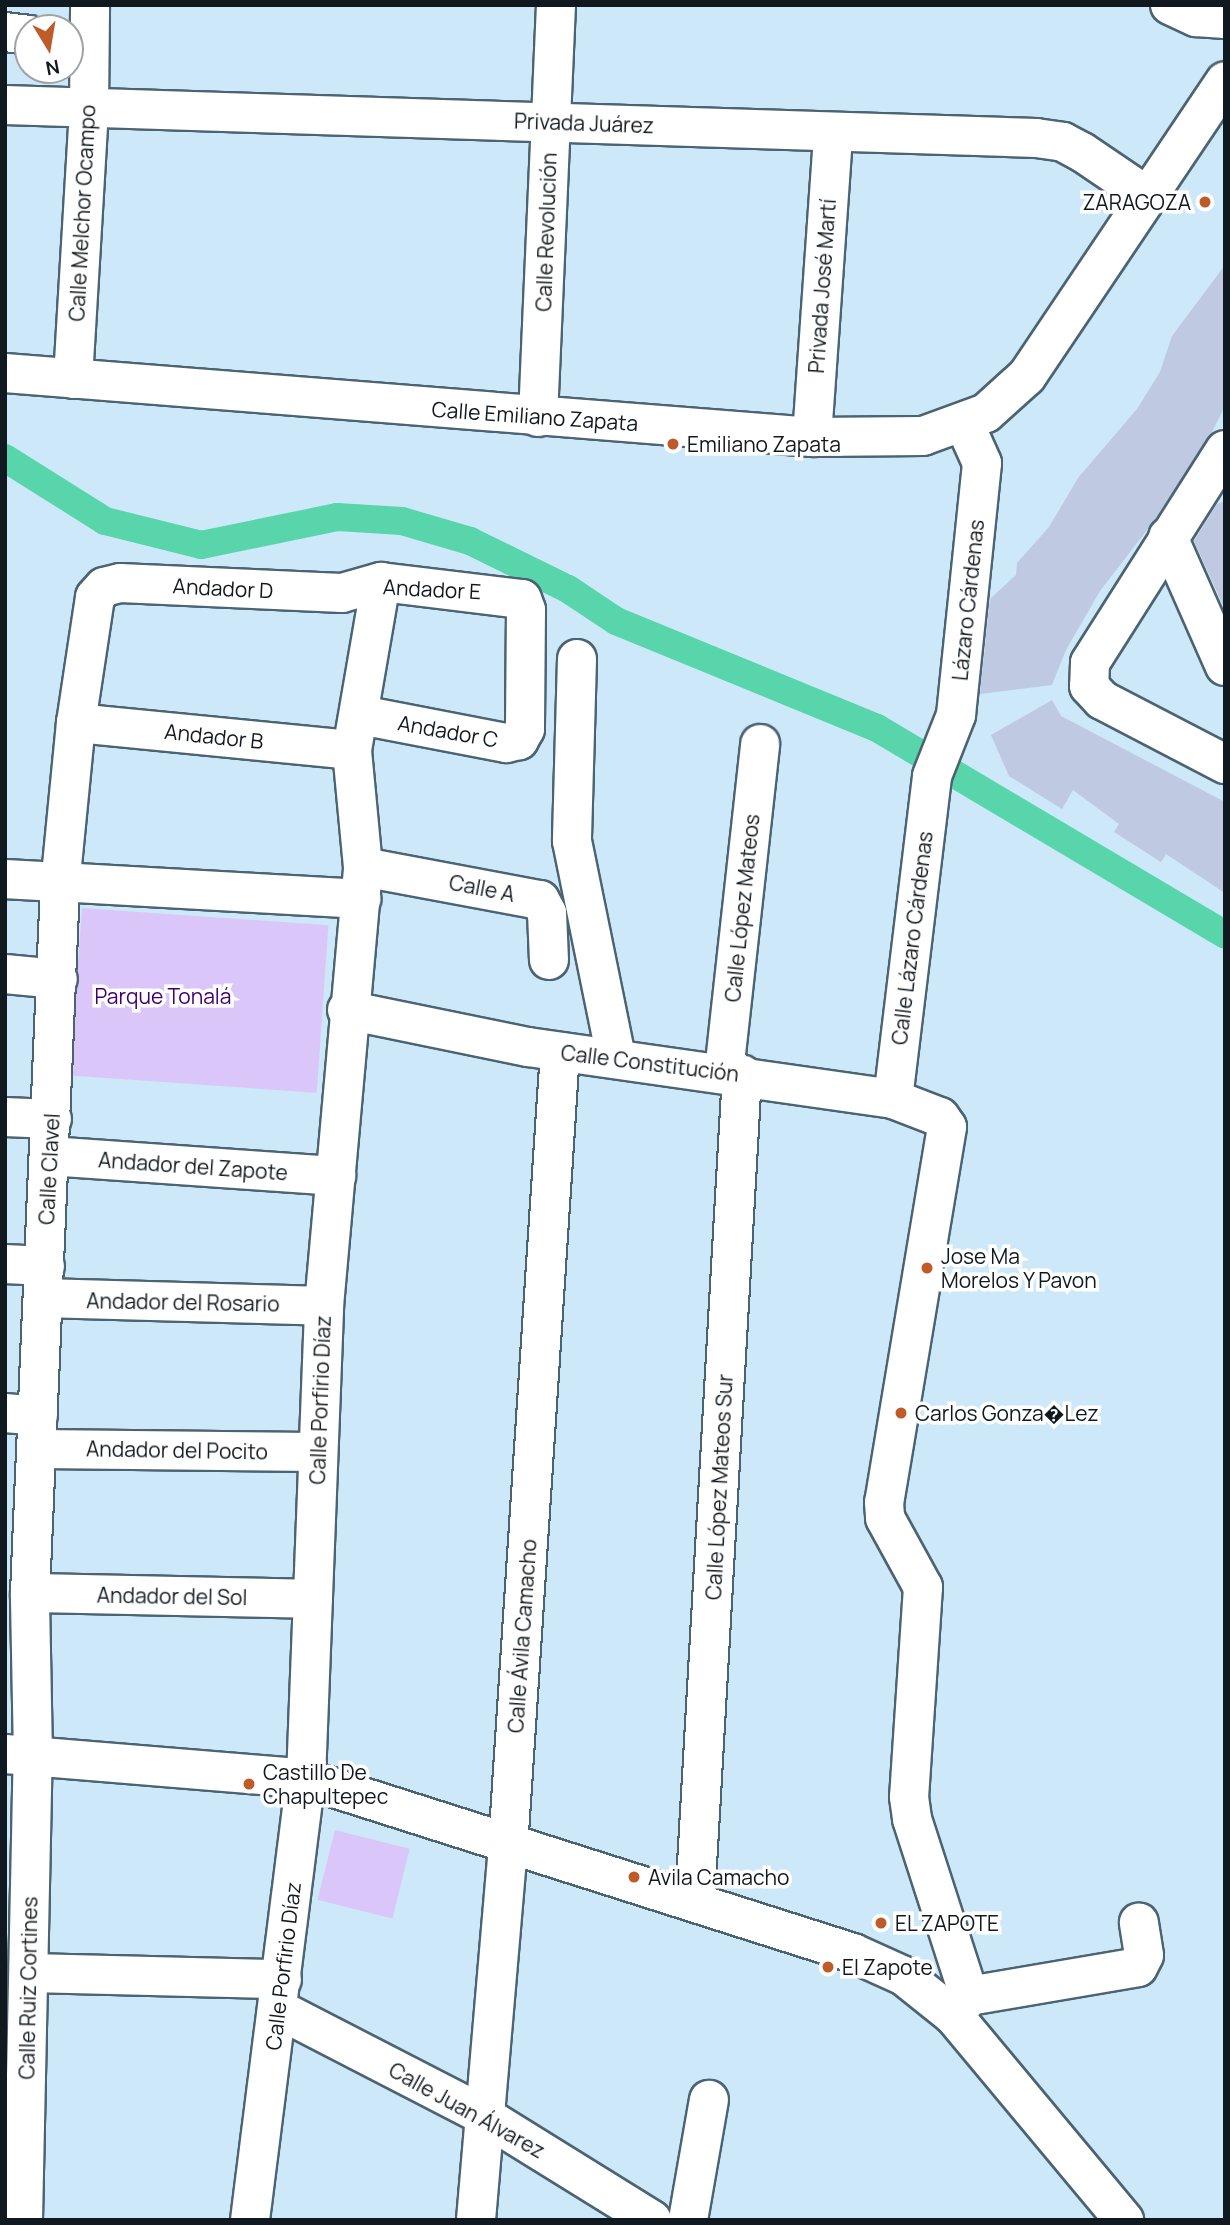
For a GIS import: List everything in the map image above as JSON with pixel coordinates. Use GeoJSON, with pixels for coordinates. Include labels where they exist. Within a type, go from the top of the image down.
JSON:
{"type":"FeatureCollection","features":[{"type":"Feature","properties":{"kind":"street","name":"Calle Revolución"},"geometry":{"type":"LineString","coordinates":[[538,417],[556,5]]}},
{"type":"Feature","properties":{"kind":"street"},"geometry":{"type":"LineString","coordinates":[[1170,5],[1196,17],[1225,19]]}},
{"type":"Feature","properties":{"kind":"street","name":"Calle Melchor Ocampo"},"geometry":{"type":"LineString","coordinates":[[73,379],[89,108],[84,42]]}},
{"type":"Feature","properties":{"kind":"street","name":"Calle Emiliano Zapata"},"geometry":{"type":"LineString","coordinates":[[5,373],[538,417],[812,436],[923,436],[986,413],[1027,376],[1225,81]]}},
{"type":"Feature","properties":{"kind":"street","name":"Privada Juárez"},"geometry":{"type":"LineString","coordinates":[[5,105],[550,120],[833,135],[1063,142],[1147,196]]}},
{"type":"Feature","properties":{"kind":"street","name":"Privada José Martí"},"geometry":{"type":"LineString","coordinates":[[812,436],[833,135]]}},
{"type":"Feature","properties":{"kind":"street","name":"Lázaro Cárdenas"},"geometry":{"type":"LineString","coordinates":[[932,776],[956,715],[982,463],[964,423]]}},
{"type":"Feature","properties":{"kind":"street"},"geometry":{"type":"LineString","coordinates":[[1225,450],[1090,663],[1089,686],[1102,700],[1225,764]]}},
{"type":"Feature","properties":{"kind":"street"},"geometry":{"type":"LineString","coordinates":[[1168,537],[1225,666]]}},
{"type":"Feature","properties":{"kind":"street","name":"Andador E"},"geometry":{"type":"LineString","coordinates":[[342,593],[381,582],[522,599]]}},
{"type":"Feature","properties":{"kind":"street","name":"Calle Porfirio Díaz"},"geometry":{"type":"LineString","coordinates":[[250,2220],[306,1779],[324,1306],[347,1010],[362,883],[356,732],[381,582]]}},
{"type":"Feature","properties":{"kind":"street","name":"Andador D"},"geometry":{"type":"LineString","coordinates":[[104,587],[120,583],[342,593]]}},
{"type":"Feature","properties":{"kind":"street","name":"Calle Clavel"},"geometry":{"type":"LineString","coordinates":[[19,1755],[30,1592],[27,1426],[44,1282],[60,886],[76,723],[95,597],[104,587]]}},
{"type":"Feature","properties":{"kind":"street","name":"Andador C"},"geometry":{"type":"LineString","coordinates":[[356,732],[506,743],[519,740],[525,729],[526,610],[522,599]]}},
{"type":"Feature","properties":{"kind":"street"},"geometry":{"type":"LineString","coordinates":[[577,659],[572,841],[616,1056]]}},
{"type":"Feature","properties":{"kind":"street","name":"Andador B"},"geometry":{"type":"LineString","coordinates":[[76,723],[356,732]]}},
{"type":"Feature","properties":{"kind":"street","name":"Calle López Mateos"},"geometry":{"type":"LineString","coordinates":[[733,1073],[760,744]]}},
{"type":"Feature","properties":{"kind":"street","name":"Calle Lázaro Cárdenas"},"geometry":{"type":"LineString","coordinates":[[892,1099],[932,776]]}},
{"type":"Feature","properties":{"kind":"street"},"geometry":{"type":"LineString","coordinates":[[5,879],[60,886],[362,883]]}},
{"type":"Feature","properties":{"kind":"street","name":"Calle A"},"geometry":{"type":"LineString","coordinates":[[362,883],[540,900],[547,913],[550,960]]}},
{"type":"Feature","properties":{"kind":"street"},"geometry":{"type":"LineString","coordinates":[[5,974],[58,979]]}},
{"type":"Feature","properties":{"kind":"street","name":"Calle Constitución"},"geometry":{"type":"LineString","coordinates":[[347,1010],[560,1052],[616,1056],[892,1099],[940,1117],[947,1127],[884,1502],[891,1531],[916,1570],[925,1605],[912,1819],[961,2006]]}},
{"type":"Feature","properties":{"kind":"street","name":"Calle Ávila Camacho"},"geometry":{"type":"LineString","coordinates":[[476,2220],[481,2114],[508,1847],[560,1052]]}},
{"type":"Feature","properties":{"kind":"street","name":"Calle López Mateos Sur"},"geometry":{"type":"LineString","coordinates":[[695,1900],[733,1073]]}},
{"type":"Feature","properties":{"kind":"street","name":"Andador del Zapote"},"geometry":{"type":"LineString","coordinates":[[5,1117],[51,1138],[336,1176]]}},
{"type":"Feature","properties":{"kind":"street","name":"Andador del Rosario"},"geometry":{"type":"LineString","coordinates":[[5,1264],[44,1282],[324,1306]]}},
{"type":"Feature","properties":{"kind":"street","name":"Andador del Pocito"},"geometry":{"type":"LineString","coordinates":[[27,1426],[317,1452]]}},
{"type":"Feature","properties":{"kind":"street","name":"Andador del Sol"},"geometry":{"type":"LineString","coordinates":[[30,1592],[313,1598]]}},
{"type":"Feature","properties":{"kind":"street"},"geometry":{"type":"LineString","coordinates":[[19,1755],[306,1779],[508,1847],[695,1900],[853,1953],[961,2006],[1124,2220]]}},
{"type":"Feature","properties":{"kind":"street","name":"Calle Ruiz Cortines"},"geometry":{"type":"LineString","coordinates":[[19,1755],[29,1973],[23,2220]]}},
{"type":"Feature","properties":{"kind":"street"},"geometry":{"type":"LineString","coordinates":[[961,2006],[1138,1967],[1144,1955],[1139,1922]]}},
{"type":"Feature","properties":{"kind":"street","name":"Calle Juan Álvarez"},"geometry":{"type":"LineString","coordinates":[[29,1973],[280,1994],[652,2220]]}},
{"type":"Feature","properties":{"kind":"street"},"geometry":{"type":"LineString","coordinates":[[688,2220],[709,2100]]}},
{"type":"Feature","properties":{"kind":"green space","name":"Parque Tonalá"},"geometry":{"type":"Polygon","coordinates":[[[82,908],[328,925],[317,1093],[70,1076],[82,908]]]}},
{"type":"Feature","properties":{"kind":"green space"},"geometry":{"type":"Polygon","coordinates":[[[335,1830],[410,1849],[392,1918],[318,1900],[335,1830]]]}},
{"type":"Feature","properties":{"kind":"building"},"geometry":{"type":"Polygon","coordinates":[[[1225,265],[1225,406],[1211,434],[1154,521],[1100,591],[1066,650],[1052,685],[980,694],[990,599],[1016,575],[1017,563],[1049,527],[1078,478],[1137,409],[1160,372],[1172,336],[1225,265]]]}},
{"type":"Feature","properties":{"kind":"building"},"geometry":{"type":"Polygon","coordinates":[[[1225,501],[1225,610],[1194,541],[1217,504],[1225,501]]]}},
{"type":"Feature","properties":{"kind":"building"},"geometry":{"type":"Polygon","coordinates":[[[1052,700],[1061,716],[1225,802],[1225,893],[1166,854],[1161,862],[1114,832],[1119,824],[1073,790],[1062,809],[1009,776],[991,735],[1052,700]]]}},
{"type":"Feature","properties":{"kind":"waterway"},"geometry":{"type":"LineString","coordinates":[[5,458],[105,521],[201,545],[337,517],[402,521],[470,541],[568,589],[616,621],[877,728],[1225,935]]}},
{"type":"Feature","properties":{"kind":"place","name":"ZARAGOZA"},"geometry":{"type":"Point","coordinates":[1205,202]}},
{"type":"Feature","properties":{"kind":"place","name":"Emiliano Zapata"},"geometry":{"type":"Point","coordinates":[673,444]}},
{"type":"Feature","properties":{"kind":"place","name":"Jose Ma Morelos Y Pavon"},"geometry":{"type":"Point","coordinates":[927,1268]}},
{"type":"Feature","properties":{"kind":"place","name":"Carlos Gonza�Lez"},"geometry":{"type":"Point","coordinates":[901,1413]}},
{"type":"Feature","properties":{"kind":"place","name":"Castillo De Chapultepec"},"geometry":{"type":"Point","coordinates":[249,1784]}},
{"type":"Feature","properties":{"kind":"place","name":"Avila Camacho"},"geometry":{"type":"Point","coordinates":[634,1877]}},
{"type":"Feature","properties":{"kind":"place","name":"EL ZAPOTE"},"geometry":{"type":"Point","coordinates":[881,1923]}},
{"type":"Feature","properties":{"kind":"place","name":"El Zapote"},"geometry":{"type":"Point","coordinates":[828,1967]}}]}
